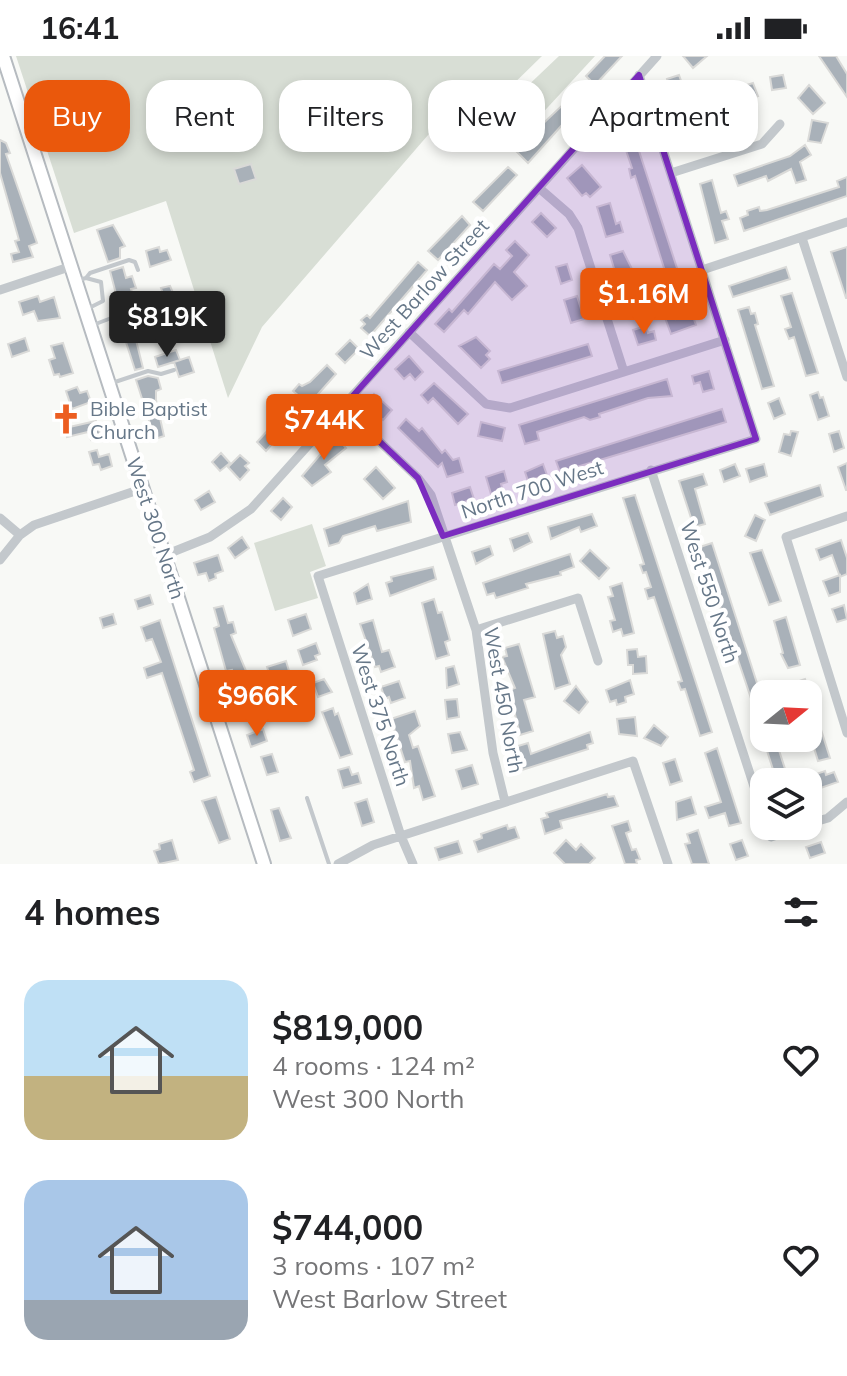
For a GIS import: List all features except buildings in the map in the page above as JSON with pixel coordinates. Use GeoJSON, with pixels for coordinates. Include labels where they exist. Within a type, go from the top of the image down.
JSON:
{"type":"FeatureCollection","features":[{"type":"Feature","properties":{"kind":"main road","name":"West 300 North"},"geometry":{"type":"LineString","coordinates":[[3,56],[72,266],[81,279],[91,325],[264,864]]}},
{"type":"Feature","properties":{"kind":"street","name":"West Barlow Street"},"geometry":{"type":"LineString","coordinates":[[165,555],[210,537],[251,509],[657,56]]}},
{"type":"Feature","properties":{"kind":"street"},"geometry":{"type":"LineString","coordinates":[[409,332],[486,404],[510,408],[725,340],[639,75]]}},
{"type":"Feature","properties":{"kind":"street"},"geometry":{"type":"LineString","coordinates":[[671,173],[762,144],[780,124]]}},
{"type":"Feature","properties":{"kind":"street"},"geometry":{"type":"LineString","coordinates":[[539,188],[569,214],[578,228],[624,372]]}},
{"type":"Feature","properties":{"kind":"street"},"geometry":{"type":"LineString","coordinates":[[702,270],[847,222]]}},
{"type":"Feature","properties":{"kind":"street"},"geometry":{"type":"LineString","coordinates":[[802,238],[847,377]]}},
{"type":"Feature","properties":{"kind":"street"},"geometry":{"type":"LineString","coordinates":[[0,290],[72,266]]}},
{"type":"Feature","properties":{"kind":"street","name":"North 700 West"},"geometry":{"type":"LineString","coordinates":[[318,576],[756,439],[725,340]]}},
{"type":"Feature","properties":{"kind":"street","name":"West 450 North"},"geometry":{"type":"LineString","coordinates":[[343,407],[426,486],[476,630],[493,753],[505,802]]}},
{"type":"Feature","properties":{"kind":"street","name":"West 550 North"},"geometry":{"type":"LineString","coordinates":[[651,470],[750,774]]}},
{"type":"Feature","properties":{"kind":"street"},"geometry":{"type":"LineString","coordinates":[[0,560],[20,535],[46,519],[144,488]]}},
{"type":"Feature","properties":{"kind":"street"},"geometry":{"type":"LineString","coordinates":[[847,516],[786,537],[847,733]]}},
{"type":"Feature","properties":{"kind":"street"},"geometry":{"type":"LineString","coordinates":[[0,518],[20,535]]}},
{"type":"Feature","properties":{"kind":"street","name":"West 375 North"},"geometry":{"type":"LineString","coordinates":[[318,576],[401,836],[413,864]]}},
{"type":"Feature","properties":{"kind":"street"},"geometry":{"type":"LineString","coordinates":[[476,630],[578,598],[598,661]]}},
{"type":"Feature","properties":{"kind":"street"},"geometry":{"type":"LineString","coordinates":[[338,864],[373,845],[633,761],[668,864]]}},
{"type":"Feature","properties":{"kind":"street"},"geometry":{"type":"LineString","coordinates":[[822,820],[847,802]]}},
{"type":"Feature","properties":{"kind":"lane"},"geometry":{"type":"LineString","coordinates":[[81,279],[129,260],[135,262],[138,270]]}},
{"type":"Feature","properties":{"kind":"lane"},"geometry":{"type":"LineString","coordinates":[[81,279],[99,280],[104,298],[86,309]]}},
{"type":"Feature","properties":{"kind":"lane"},"geometry":{"type":"LineString","coordinates":[[91,325],[161,299]]}},
{"type":"Feature","properties":{"kind":"lane"},"geometry":{"type":"LineString","coordinates":[[110,383],[148,371],[161,374],[174,370]]}},
{"type":"Feature","properties":{"kind":"lane"},"geometry":{"type":"LineString","coordinates":[[307,798],[329,864]]}},
{"type":"Feature","properties":{"kind":"highlighted area"},"geometry":{"type":"Polygon","coordinates":[[[639,75],[756,439],[443,536],[418,478],[343,407],[639,75]]]}},
{"type":"Feature","properties":{"kind":"shaded area"},"geometry":{"type":"Polygon","coordinates":[[[16,56],[542,56],[518,80],[428,80],[428,135],[262,327],[228,398],[166,201],[74,233],[47,152],[130,152],[130,80],[24,80],[16,56]]]}},
{"type":"Feature","properties":{"kind":"shaded area"},"geometry":{"type":"Polygon","coordinates":[[[559,56],[595,56],[573,80],[561,80],[561,93],[545,110],[545,80],[534,80],[559,56]]]}},
{"type":"Feature","properties":{"kind":"shaded area"},"geometry":{"type":"Polygon","coordinates":[[[312,524],[326,566],[310,572],[318,598],[275,611],[254,543],[312,524]]]}},
{"type":"Feature","properties":{"kind":"place","name":"Bible Baptist Church"},"geometry":{"type":"Point","coordinates":[66,419]}}]}
